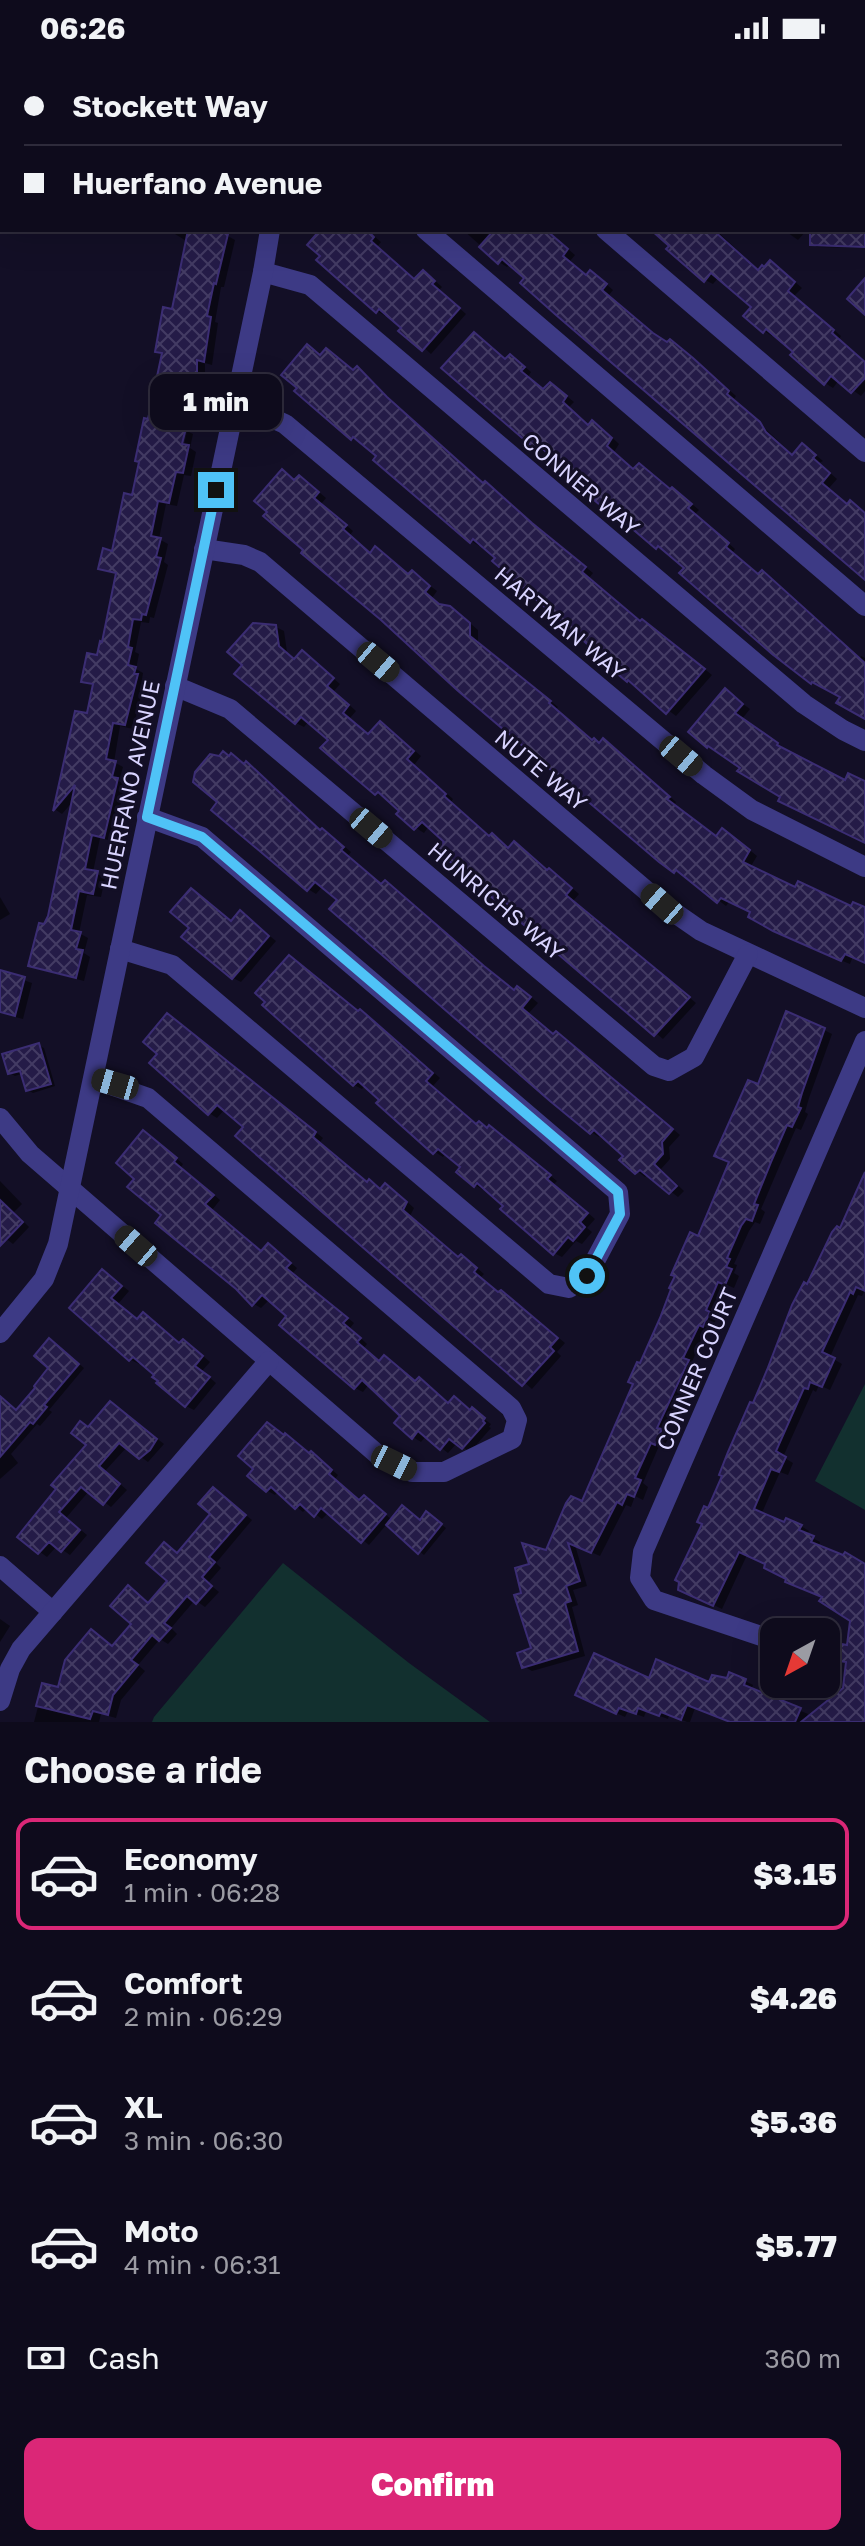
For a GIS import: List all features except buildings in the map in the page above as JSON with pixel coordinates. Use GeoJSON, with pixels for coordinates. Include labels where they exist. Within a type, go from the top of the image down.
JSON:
{"type":"FeatureCollection","features":[{"type":"Feature","properties":{"kind":"street","name":"HUERFANO AVENUE"},"geometry":{"type":"LineString","coordinates":[[0,1333],[44,1279],[58,1244],[270,232]]}},
{"type":"Feature","properties":{"kind":"street"},"geometry":{"type":"LineString","coordinates":[[428,232],[865,606]]}},
{"type":"Feature","properties":{"kind":"street"},"geometry":{"type":"LineString","coordinates":[[608,232],[865,452]]}},
{"type":"Feature","properties":{"kind":"street","name":"CONNER WAY"},"geometry":{"type":"LineString","coordinates":[[263,272],[310,285],[804,704],[865,741]]}},
{"type":"Feature","properties":{"kind":"street","name":"HARTMAN WAY"},"geometry":{"type":"LineString","coordinates":[[234,401],[285,424],[704,775],[752,810],[865,867]]}},
{"type":"Feature","properties":{"kind":"street","name":"NUTE WAY"},"geometry":{"type":"LineString","coordinates":[[204,549],[244,555],[260,562],[662,904],[701,931],[865,1008]]}},
{"type":"Feature","properties":{"kind":"street","name":"HUNRICHS WAY"},"geometry":{"type":"LineString","coordinates":[[175,686],[230,709],[654,1066],[669,1071],[694,1057],[748,954]]}},
{"type":"Feature","properties":{"kind":"street"},"geometry":{"type":"LineString","coordinates":[[120,949],[172,965],[549,1284],[569,1288],[587,1276],[620,1214],[618,1192],[202,837],[147,817]]}},
{"type":"Feature","properties":{"kind":"street","name":"CONNER COURT"},"geometry":{"type":"LineString","coordinates":[[760,1636],[654,1600],[640,1578],[643,1552],[865,1041]]}},
{"type":"Feature","properties":{"kind":"street"},"geometry":{"type":"LineString","coordinates":[[0,1118],[30,1154],[69,1189],[377,1454],[412,1472],[444,1472],[512,1439],[517,1420],[511,1408],[148,1098],[94,1079]]}},
{"type":"Feature","properties":{"kind":"street"},"geometry":{"type":"LineString","coordinates":[[0,1701],[10,1669],[21,1649],[269,1361]]}},
{"type":"Feature","properties":{"kind":"street"},"geometry":{"type":"LineString","coordinates":[[0,1566],[53,1612]]}},
{"type":"Feature","properties":{"kind":"green space"},"geometry":{"type":"Polygon","coordinates":[[[865,1384],[865,1510],[815,1481],[865,1384]]]}},
{"type":"Feature","properties":{"kind":"green space"},"geometry":{"type":"Polygon","coordinates":[[[283,1563],[409,1663],[490,1722],[152,1722],[283,1563]]]}},
{"type":"Feature","properties":{"kind":"route"},"geometry":{"type":"LineString","coordinates":[[216,490],[147,817],[202,837],[618,1192],[620,1214],[587,1276]]}}]}
